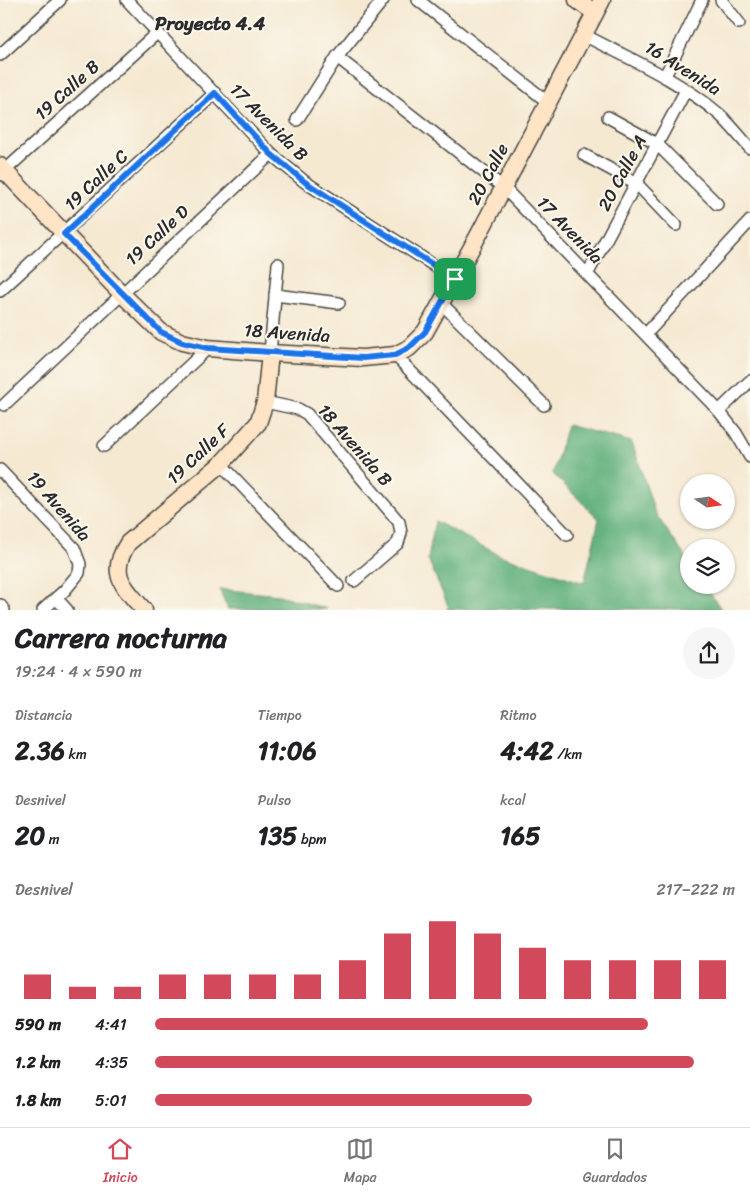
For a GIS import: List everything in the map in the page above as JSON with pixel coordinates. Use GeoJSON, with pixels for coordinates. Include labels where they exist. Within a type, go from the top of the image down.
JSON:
{"type":"FeatureCollection","features":[{"type":"Feature","properties":{"kind":"street"},"geometry":{"type":"LineString","coordinates":[[0,55],[60,0]]}},
{"type":"Feature","properties":{"kind":"street","name":"17 Avenida B"},"geometry":{"type":"LineString","coordinates":[[126,0],[271,154],[305,182],[455,279]]}},
{"type":"Feature","properties":{"kind":"street"},"geometry":{"type":"LineString","coordinates":[[297,120],[337,57],[383,0]]}},
{"type":"Feature","properties":{"kind":"street"},"geometry":{"type":"LineString","coordinates":[[418,0],[548,103]]}},
{"type":"Feature","properties":{"kind":"street"},"geometry":{"type":"LineString","coordinates":[[577,0],[599,7]]}},
{"type":"Feature","properties":{"kind":"street"},"geometry":{"type":"LineString","coordinates":[[665,76],[702,0]]}},
{"type":"Feature","properties":{"kind":"street"},"geometry":{"type":"LineString","coordinates":[[721,0],[740,23]]}},
{"type":"Feature","properties":{"kind":"street","name":"20 Calle"},"geometry":{"type":"LineString","coordinates":[[395,355],[409,348],[425,332],[504,188],[599,7]]}},
{"type":"Feature","properties":{"kind":"street","name":"19 Calle B"},"geometry":{"type":"LineString","coordinates":[[2,171],[158,32]]}},
{"type":"Feature","properties":{"kind":"street","name":"16 Avenida"},"geometry":{"type":"LineString","coordinates":[[584,35],[665,76],[686,90],[720,115],[750,148]]}},
{"type":"Feature","properties":{"kind":"street","name":"17 Avenida"},"geometry":{"type":"LineString","coordinates":[[337,57],[504,188],[719,411],[736,433],[750,457]]}},
{"type":"Feature","properties":{"kind":"street","name":"20 Calle A"},"geometry":{"type":"LineString","coordinates":[[588,274],[686,90]]}},
{"type":"Feature","properties":{"kind":"street","name":"19 Calle C"},"geometry":{"type":"LineString","coordinates":[[0,291],[215,93]]}},
{"type":"Feature","properties":{"kind":"street"},"geometry":{"type":"LineString","coordinates":[[608,117],[657,144],[717,204]]}},
{"type":"Feature","properties":{"kind":"street","name":"19 Calle D"},"geometry":{"type":"LineString","coordinates":[[4,405],[271,154]]}},
{"type":"Feature","properties":{"kind":"street"},"geometry":{"type":"LineString","coordinates":[[584,155],[636,184],[676,225]]}},
{"type":"Feature","properties":{"kind":"street","name":"18 Avenida"},"geometry":{"type":"LineString","coordinates":[[2,171],[161,332],[182,342],[208,348],[270,353],[363,358],[395,355]]}},
{"type":"Feature","properties":{"kind":"street"},"geometry":{"type":"LineString","coordinates":[[646,334],[750,221]]}},
{"type":"Feature","properties":{"kind":"street"},"geometry":{"type":"LineString","coordinates":[[270,353],[278,264]]}},
{"type":"Feature","properties":{"kind":"street"},"geometry":{"type":"LineString","coordinates":[[275,295],[338,303]]}},
{"type":"Feature","properties":{"kind":"street"},"geometry":{"type":"LineString","coordinates":[[441,303],[544,405]]}},
{"type":"Feature","properties":{"kind":"street"},"geometry":{"type":"LineString","coordinates":[[104,446],[208,348]]}},
{"type":"Feature","properties":{"kind":"street","name":"19 Calle F"},"geometry":{"type":"LineString","coordinates":[[144,610],[122,586],[118,567],[122,552],[128,543],[220,464],[258,423],[265,402],[270,353]]}},
{"type":"Feature","properties":{"kind":"street"},"geometry":{"type":"LineString","coordinates":[[395,355],[567,535]]}},
{"type":"Feature","properties":{"kind":"street"},"geometry":{"type":"LineString","coordinates":[[719,411],[750,381]]}},
{"type":"Feature","properties":{"kind":"street","name":"18 Avenida B"},"geometry":{"type":"LineString","coordinates":[[265,402],[298,409],[307,414],[399,522],[401,533],[398,543],[354,580]]}},
{"type":"Feature","properties":{"kind":"street"},"geometry":{"type":"LineString","coordinates":[[220,464],[338,586]]}},
{"type":"Feature","properties":{"kind":"street","name":"19 Avenida"},"geometry":{"type":"LineString","coordinates":[[0,470],[74,548],[80,564],[79,573],[56,598]]}},
{"type":"Feature","properties":{"kind":"street"},"geometry":{"type":"LineString","coordinates":[[43,610],[56,598],[67,610]]}},
{"type":"Feature","properties":{"kind":"street"},"geometry":{"type":"LineString","coordinates":[[0,605],[4,610]]}},
{"type":"Feature","properties":{"kind":"green space"},"geometry":{"type":"Polygon","coordinates":[[[567,425],[632,442],[655,513],[680,549],[680,594],[711,594],[721,609],[446,609],[449,608],[428,559],[435,521],[499,555],[584,583],[599,519],[553,474],[567,425]]]}},
{"type":"Feature","properties":{"kind":"green space"},"geometry":{"type":"Polygon","coordinates":[[[219,589],[279,595],[327,609],[228,609],[219,589]]]}},
{"type":"Feature","properties":{"kind":"district","name":"Proyecto 4.4"},"geometry":{"type":"Point","coordinates":[210,23]}},
{"type":"Feature","properties":{"kind":"route"},"geometry":{"type":"LineString","coordinates":[[215,93],[271,154],[305,182],[455,279],[425,332],[409,348],[395,355],[363,358],[208,348],[182,342],[161,332],[64,234],[215,93]]}}]}
